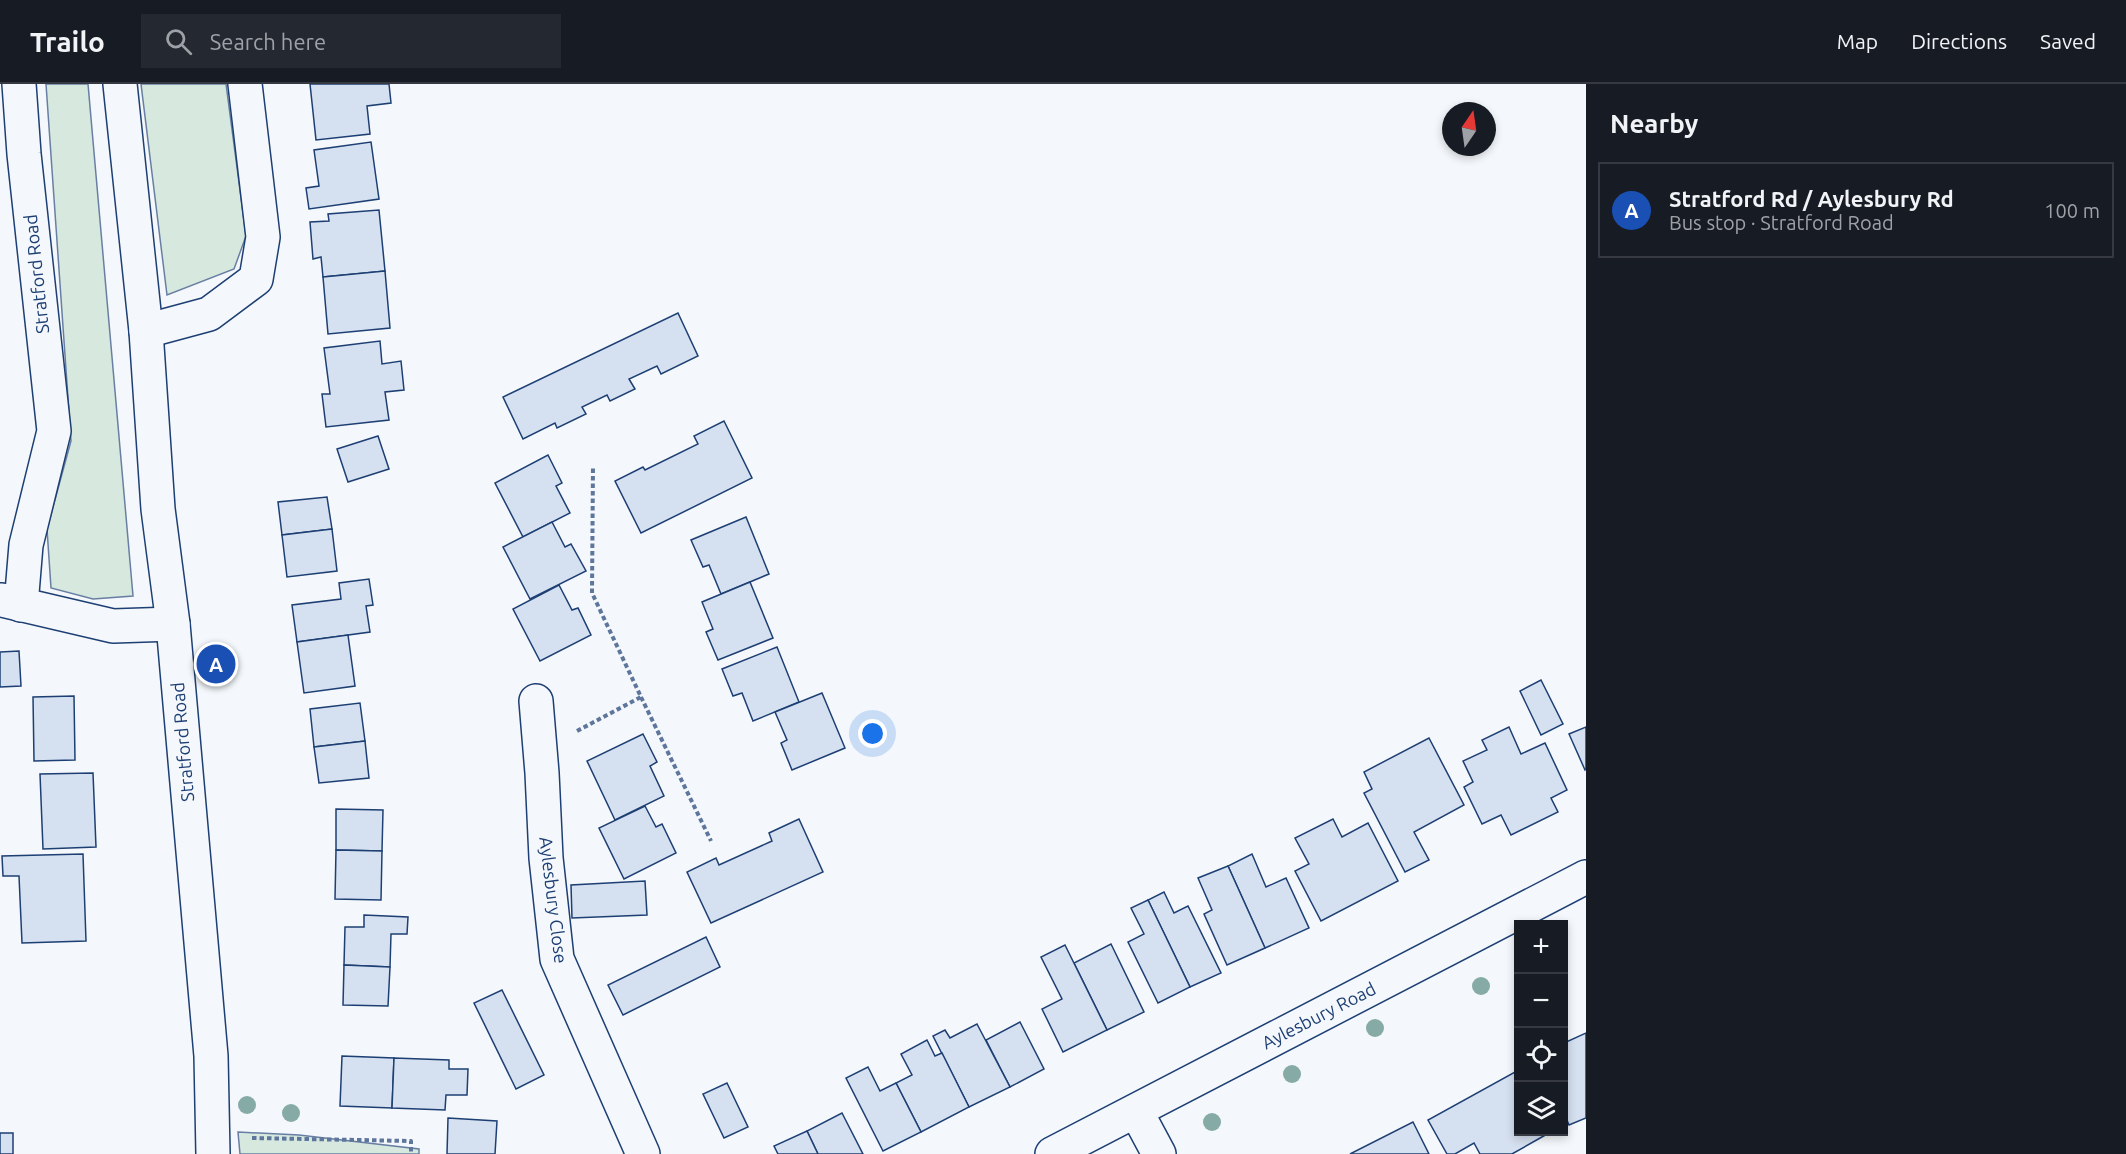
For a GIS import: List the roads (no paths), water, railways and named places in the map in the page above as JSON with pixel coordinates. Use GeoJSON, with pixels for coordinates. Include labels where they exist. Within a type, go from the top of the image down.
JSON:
{"type":"FeatureCollection","features":[{"type":"Feature","properties":{"kind":"main road","name":"Stratford Road"},"geometry":{"type":"LineString","coordinates":[[11,602],[54,431],[24,154],[19,84]]}},
{"type":"Feature","properties":{"kind":"main road","name":"Stratford Road"},"geometry":{"type":"LineString","coordinates":[[120,84],[146,331],[158,509],[173,624],[211,1056],[212,1146]]}},
{"type":"Feature","properties":{"kind":"main road"},"geometry":{"type":"LineString","coordinates":[[146,331],[209,314],[256,279],[263,237],[245,84]]}},
{"type":"Feature","properties":{"kind":"main road"},"geometry":{"type":"LineString","coordinates":[[11,602],[112,626],[173,624]]}},
{"type":"Feature","properties":{"kind":"main road","name":"Aylesbury Close"},"geometry":{"type":"LineString","coordinates":[[536,701],[546,858],[557,959],[643,1154]]}},
{"type":"Feature","properties":{"kind":"main road","name":"Aylesbury Road"},"geometry":{"type":"LineString","coordinates":[[1052,1154],[1586,878]]}},
{"type":"Feature","properties":{"kind":"main road"},"geometry":{"type":"LineString","coordinates":[[1136,1111],[1159,1154]]}},
{"type":"Feature","properties":{"kind":"place","name":"Stratford Rd / Aylesbury Rd"},"geometry":{"type":"Point","coordinates":[216,664]}}]}
